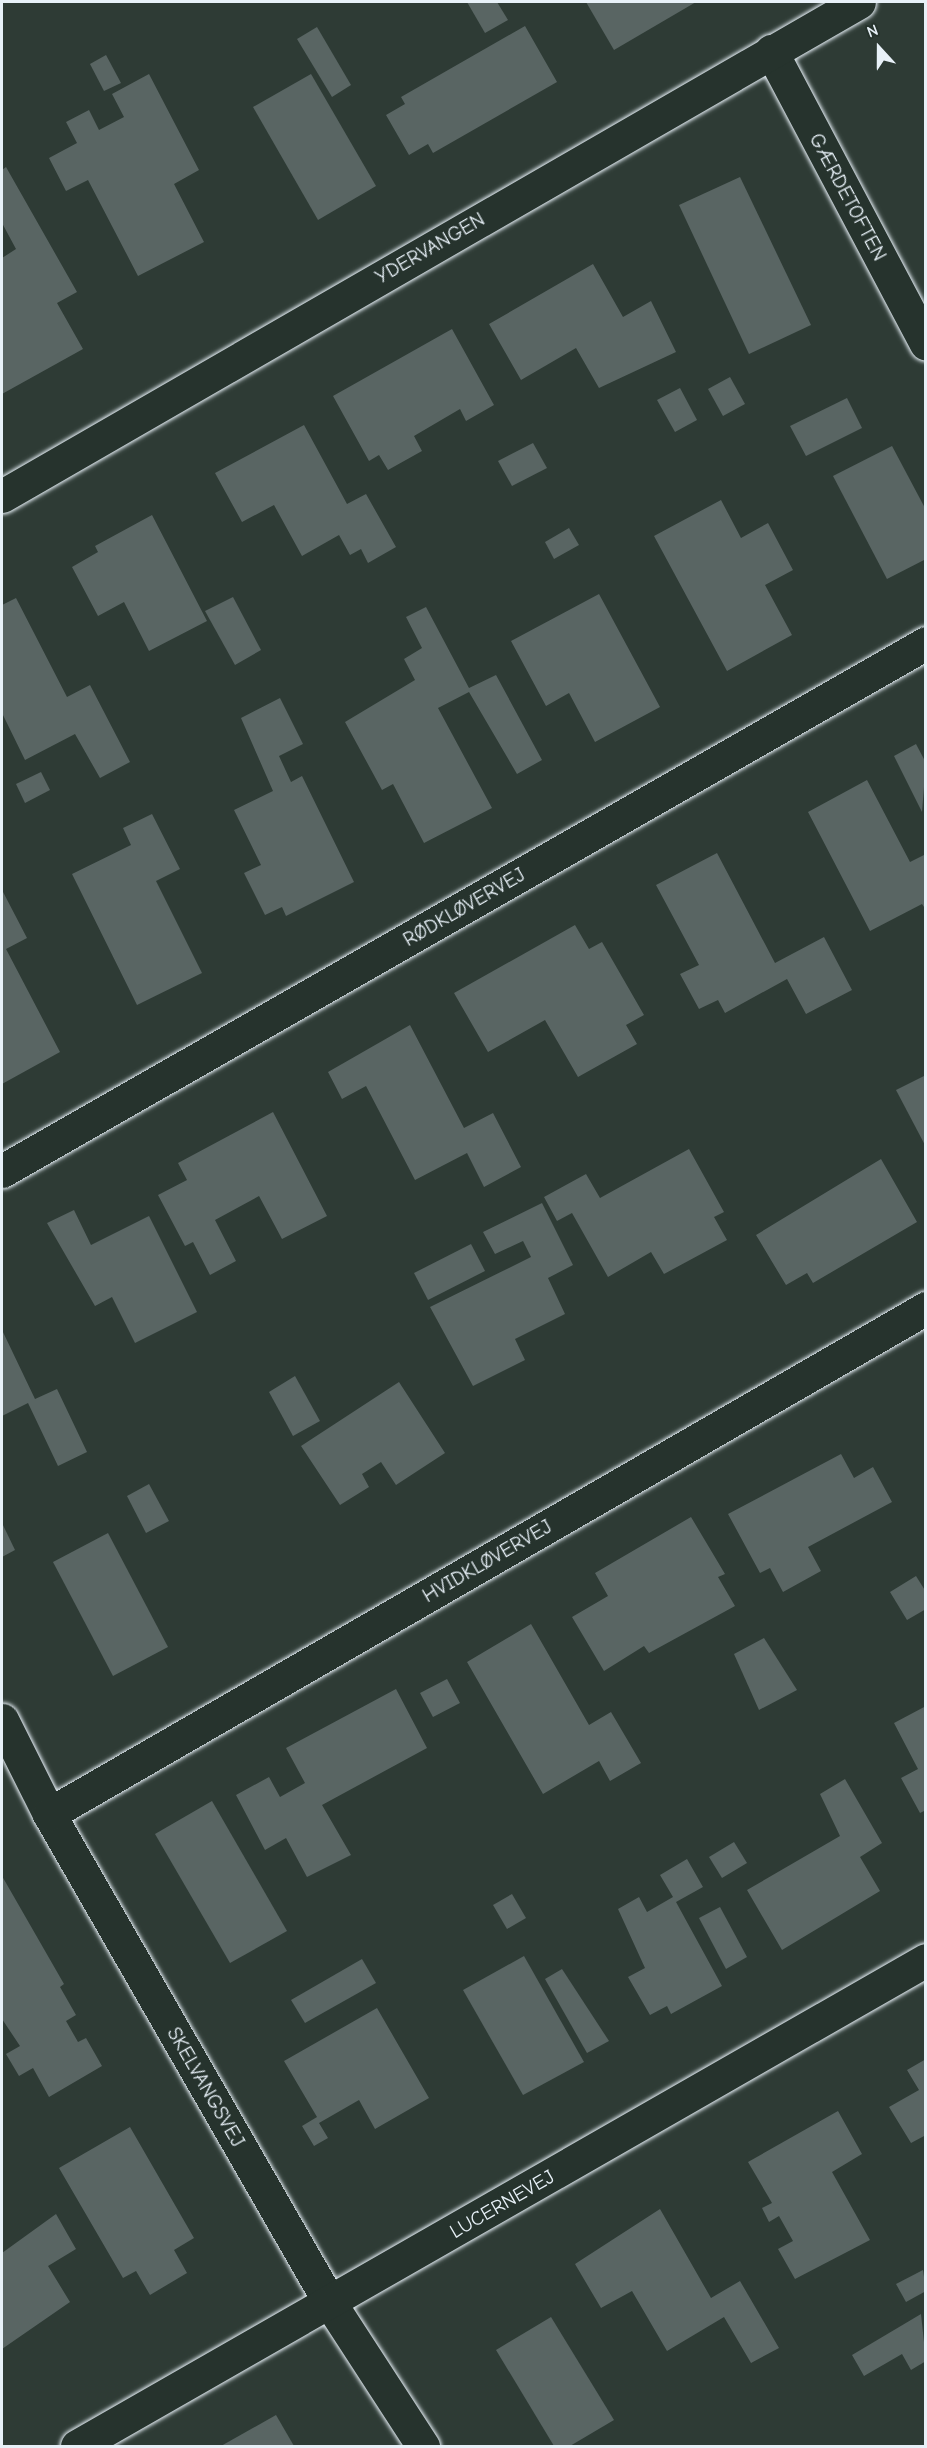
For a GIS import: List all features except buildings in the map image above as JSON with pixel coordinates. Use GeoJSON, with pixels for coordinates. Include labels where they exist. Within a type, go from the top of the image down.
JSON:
{"type":"FeatureCollection","features":[{"type":"Feature","properties":{"kind":"street","name":"YDERVANGEN"},"geometry":{"type":"LineString","coordinates":[[2,496],[859,2]]}},
{"type":"Feature","properties":{"kind":"street","name":"GÆRDETOFTEN"},"geometry":{"type":"LineString","coordinates":[[771,51],[926,344]]}},
{"type":"Feature","properties":{"kind":"street","name":"RØDKLØVERVEJ"},"geometry":{"type":"LineString","coordinates":[[2,1171],[926,643]]}},
{"type":"Feature","properties":{"kind":"street","name":"HVIDKLØVERVEJ"},"geometry":{"type":"LineString","coordinates":[[48,1814],[926,1308]]}},
{"type":"Feature","properties":{"kind":"street","name":"SKELVANGSVEJ"},"geometry":{"type":"LineString","coordinates":[[2,1720],[48,1814],[330,2303],[423,2446]]}},
{"type":"Feature","properties":{"kind":"street","name":"LUCERNEVEJ"},"geometry":{"type":"LineString","coordinates":[[76,2446],[330,2303],[926,1960]]}}]}
